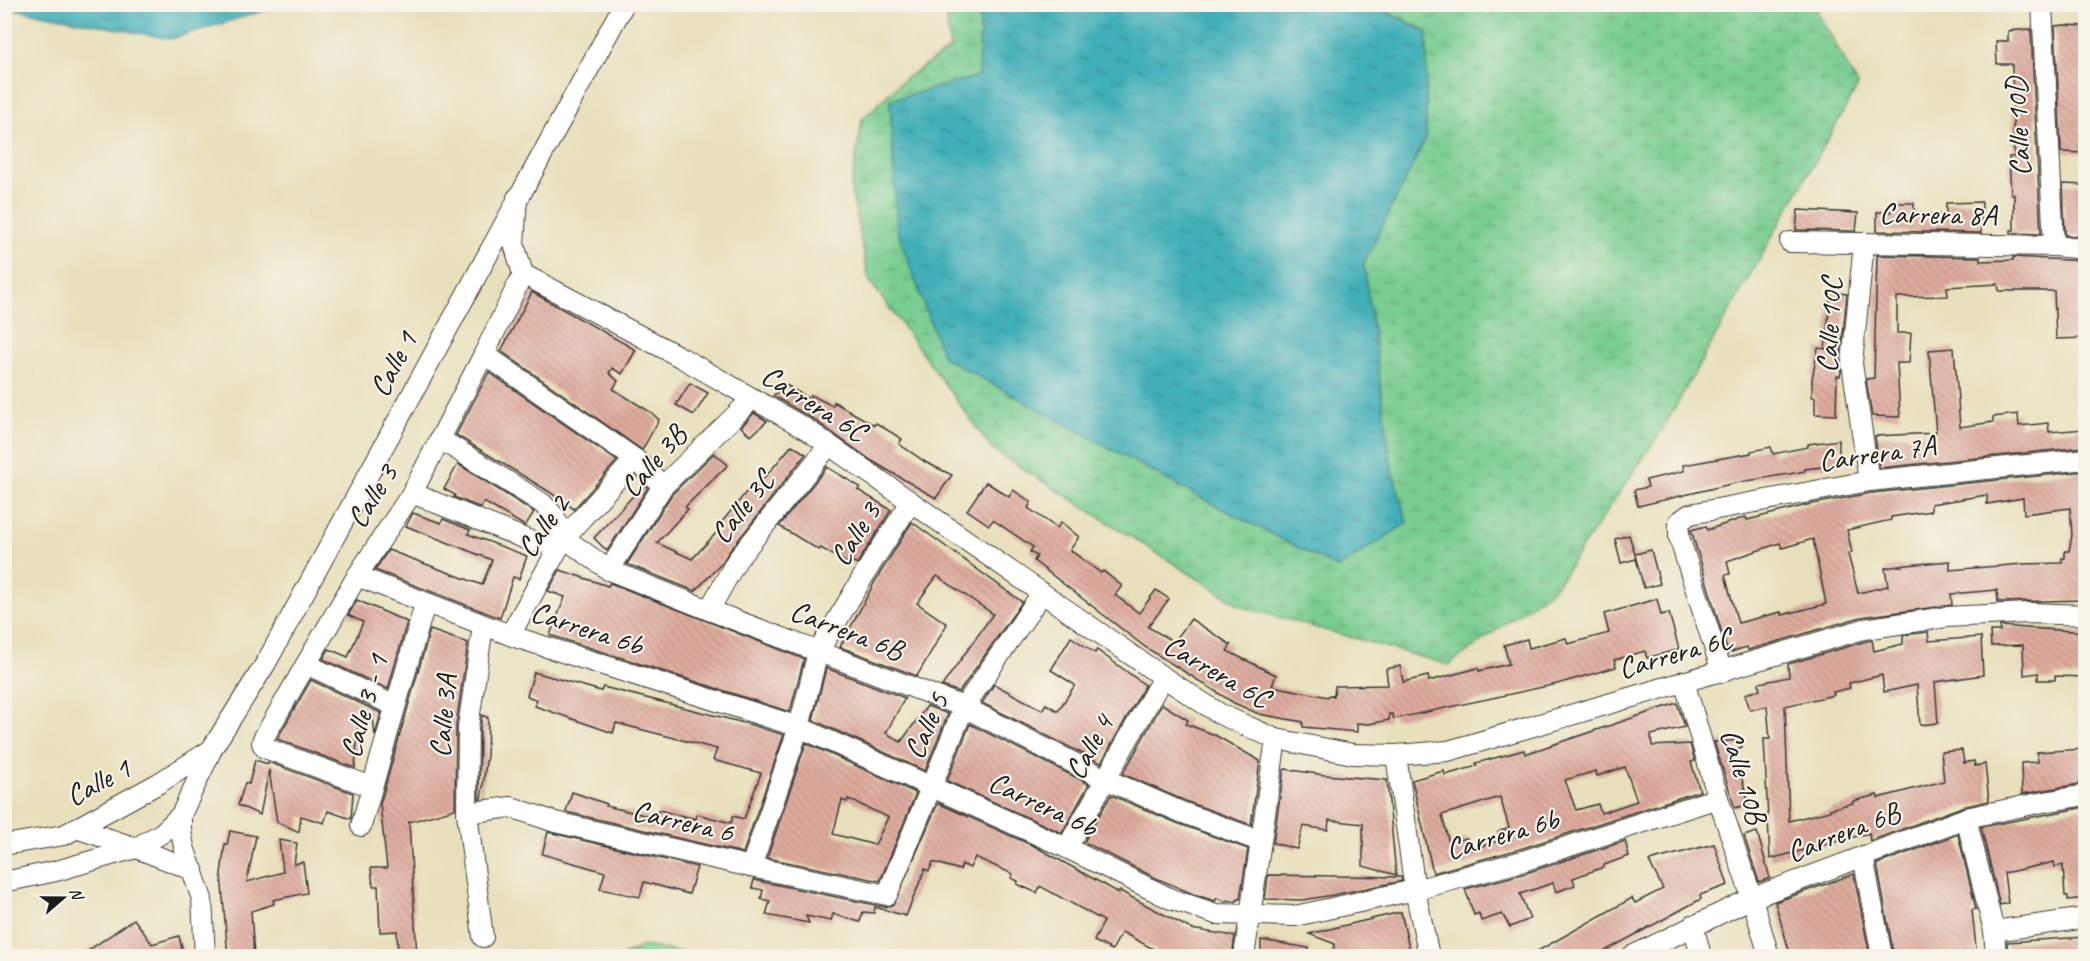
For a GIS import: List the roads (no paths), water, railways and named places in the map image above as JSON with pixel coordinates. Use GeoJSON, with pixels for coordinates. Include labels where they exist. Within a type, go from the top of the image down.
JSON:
{"type":"FeatureCollection","features":[{"type":"Feature","properties":{"kind":"street","name":"Calle 1"},"geometry":{"type":"LineString","coordinates":[[181,815],[212,750],[266,663],[624,4]]}},
{"type":"Feature","properties":{"kind":"street","name":"Calle 10D"},"geometry":{"type":"LineString","coordinates":[[2042,4],[2054,246]]}},
{"type":"Feature","properties":{"kind":"street"},"geometry":{"type":"LineString","coordinates":[[517,198],[514,244],[523,274]]}},
{"type":"Feature","properties":{"kind":"street","name":"Carrera 8A"},"geometry":{"type":"LineString","coordinates":[[1790,242],[2054,246],[2085,249]]}},
{"type":"Feature","properties":{"kind":"street","name":"Calle 10C"},"geometry":{"type":"LineString","coordinates":[[1864,243],[1852,363],[1869,481]]}},
{"type":"Feature","properties":{"kind":"street","name":"Calle 3"},"geometry":{"type":"LineString","coordinates":[[372,787],[265,747],[262,743],[357,576],[412,493],[523,274]]}},
{"type":"Feature","properties":{"kind":"street","name":"Carrera 6C"},"geometry":{"type":"LineString","coordinates":[[523,274],[671,352],[806,429],[1163,677],[1220,714],[1276,739],[1353,754],[1396,755],[1448,750],[1864,630],[1946,617],[2028,613],[2085,615]]}},
{"type":"Feature","properties":{"kind":"street"},"geometry":{"type":"LineString","coordinates":[[484,354],[635,459],[663,486]]}},
{"type":"Feature","properties":{"kind":"street","name":"Calle 3B"},"geometry":{"type":"LineString","coordinates":[[609,570],[663,486],[752,399]]}},
{"type":"Feature","properties":{"kind":"street","name":"Carrera 6B"},"geometry":{"type":"LineString","coordinates":[[440,439],[542,503],[555,517],[564,538],[609,570],[964,707],[1105,779],[1181,812],[1260,841]]}},
{"type":"Feature","properties":{"kind":"street","name":"Calle 3C"},"geometry":{"type":"LineString","coordinates":[[709,610],[737,560],[829,445]]}},
{"type":"Feature","properties":{"kind":"street","name":"Calle 2"},"geometry":{"type":"LineString","coordinates":[[510,635],[564,538],[635,459]]}},
{"type":"Feature","properties":{"kind":"street","name":"Carrera 7A"},"geometry":{"type":"LineString","coordinates":[[1722,672],[1679,537],[1679,522],[1690,514],[1869,481],[2085,459]]}},
{"type":"Feature","properties":{"kind":"street"},"geometry":{"type":"LineString","coordinates":[[412,493],[533,542],[547,543],[564,538]]}},
{"type":"Feature","properties":{"kind":"street","name":"Calle 3"},"geometry":{"type":"LineString","coordinates":[[751,867],[800,727],[818,652],[911,502]]}},
{"type":"Feature","properties":{"kind":"street","name":"Carrera 6b"},"geometry":{"type":"LineString","coordinates":[[357,576],[483,626],[800,727],[1067,848],[1170,899],[1216,914],[1295,916],[1416,890],[1523,861],[1718,798]]}},
{"type":"Feature","properties":{"kind":"street","name":"Calle 5"},"geometry":{"type":"LineString","coordinates":[[886,895],[933,787],[964,707],[1042,593]]}},
{"type":"Feature","properties":{"kind":"street","name":"Calle 3 - 1"},"geometry":{"type":"LineString","coordinates":[[361,826],[425,604]]}},
{"type":"Feature","properties":{"kind":"street","name":"Calle 3A"},"geometry":{"type":"LineString","coordinates":[[467,813],[468,727],[483,626]]}},
{"type":"Feature","properties":{"kind":"street"},"geometry":{"type":"LineString","coordinates":[[306,664],[395,706]]}},
{"type":"Feature","properties":{"kind":"street","name":"Calle 4"},"geometry":{"type":"LineString","coordinates":[[1067,848],[1163,677]]}},
{"type":"Feature","properties":{"kind":"street","name":"Calle 10B"},"geometry":{"type":"LineString","coordinates":[[1684,681],[1718,798],[1752,898],[1769,957]]}},
{"type":"Feature","properties":{"kind":"street"},"geometry":{"type":"LineString","coordinates":[[1244,957],[1276,739]]}},
{"type":"Feature","properties":{"kind":"street","name":"Calle 1"},"geometry":{"type":"LineString","coordinates":[[4,845],[64,835],[159,783],[212,750]]}},
{"type":"Feature","properties":{"kind":"street"},"geometry":{"type":"LineString","coordinates":[[1396,755],[1428,957]]}},
{"type":"Feature","properties":{"kind":"street","name":"Carrera 6B"},"geometry":{"type":"LineString","coordinates":[[1632,957],[1693,925],[1752,898],[1966,818],[2038,802],[2085,795]]}},
{"type":"Feature","properties":{"kind":"street","name":"Carrera 6"},"geometry":{"type":"LineString","coordinates":[[467,813],[511,807],[555,822],[886,895]]}},
{"type":"Feature","properties":{"kind":"street"},"geometry":{"type":"LineString","coordinates":[[467,813],[483,937]]}},
{"type":"Feature","properties":{"kind":"street"},"geometry":{"type":"LineString","coordinates":[[4,882],[56,871],[136,848],[162,833],[181,815]]}},
{"type":"Feature","properties":{"kind":"street"},"geometry":{"type":"LineString","coordinates":[[181,815],[184,847],[202,899],[205,957]]}},
{"type":"Feature","properties":{"kind":"street"},"geometry":{"type":"LineString","coordinates":[[1966,818],[1994,931],[1996,957]]}},
{"type":"Feature","properties":{"kind":"street"},"geometry":{"type":"LineString","coordinates":[[76,828],[193,870]]}},
{"type":"Feature","properties":{"kind":"street"},"geometry":{"type":"LineString","coordinates":[[1863,856],[1882,957]]}},
{"type":"Feature","properties":{"kind":"street"},"geometry":{"type":"LineString","coordinates":[[1994,931],[2085,918]]}},
{"type":"Feature","properties":{"kind":"street"},"geometry":{"type":"LineString","coordinates":[[1693,925],[1701,957]]}},
{"type":"Feature","properties":{"kind":"water"},"geometry":{"type":"Polygon","coordinates":[[[5,4],[283,5],[170,39],[5,4]]]}},
{"type":"Feature","properties":{"kind":"water"},"geometry":{"type":"Polygon","coordinates":[[[981,5],[1374,5],[1427,31],[1426,138],[1364,263],[1391,464],[1407,523],[1338,568],[1205,500],[943,357],[897,230],[890,100],[978,76],[981,5]]]}}]}
